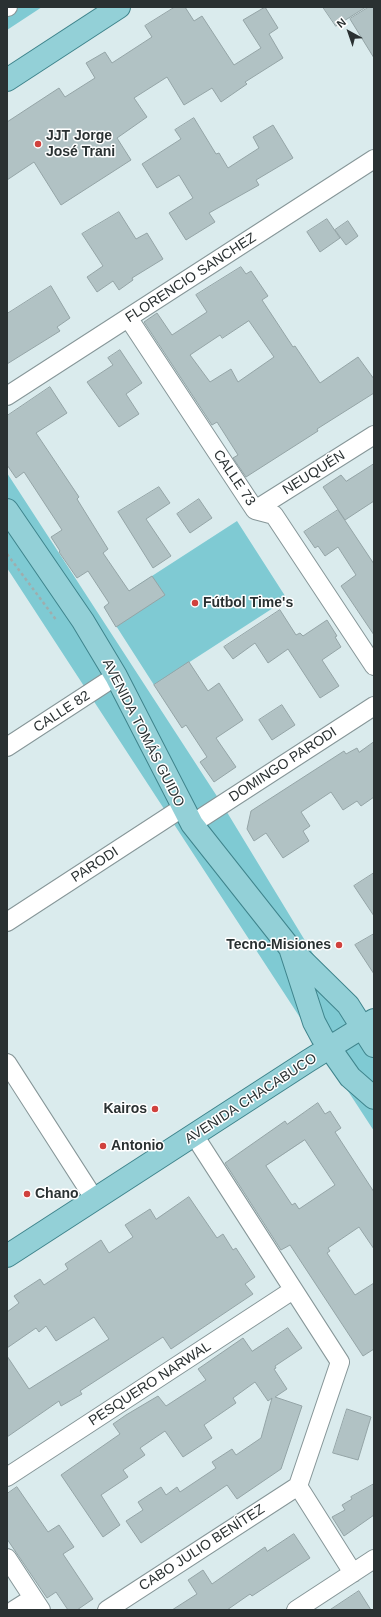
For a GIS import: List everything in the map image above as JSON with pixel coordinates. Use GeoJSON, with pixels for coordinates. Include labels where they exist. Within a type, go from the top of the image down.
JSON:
{"type":"FeatureCollection","features":[{"type":"Feature","properties":{"kind":"main road"},"geometry":{"type":"LineString","coordinates":[[7,80],[119,7]]}},
{"type":"Feature","properties":{"kind":"main road","name":"AVENIDA TOMÁS GUIDO"},"geometry":{"type":"LineString","coordinates":[[7,510],[83,621],[116,676],[187,816],[290,948],[369,1024],[374,1046]]}},
{"type":"Feature","properties":{"kind":"main road","name":"AVENIDA TOMÁS GUIDO"},"geometry":{"type":"LineString","coordinates":[[290,948],[314,1022],[329,1048],[350,1077],[374,1098]]}},
{"type":"Feature","properties":{"kind":"main road","name":"AVENIDA CHACABUCO"},"geometry":{"type":"LineString","coordinates":[[7,1256],[329,1048],[369,1024]]}},
{"type":"Feature","properties":{"kind":"street","name":"FLORENCIO SANCHEZ"},"geometry":{"type":"LineString","coordinates":[[7,396],[129,319],[374,159]]}},
{"type":"Feature","properties":{"kind":"street","name":"CALLE 73"},"geometry":{"type":"LineString","coordinates":[[129,319],[255,510],[274,515],[374,666]]}},
{"type":"Feature","properties":{"kind":"street","name":"NEUQUÉN"},"geometry":{"type":"LineString","coordinates":[[255,510],[374,435]]}},
{"type":"Feature","properties":{"kind":"street","name":"CALLE 82"},"geometry":{"type":"LineString","coordinates":[[7,747],[116,676]]}},
{"type":"Feature","properties":{"kind":"street","name":"DOMINGO PARODI"},"geometry":{"type":"LineString","coordinates":[[187,816],[374,706]]}},
{"type":"Feature","properties":{"kind":"street","name":"PARODI"},"geometry":{"type":"LineString","coordinates":[[7,922],[187,816]]}},
{"type":"Feature","properties":{"kind":"street"},"geometry":{"type":"LineString","coordinates":[[10,1073],[95,1200]]}},
{"type":"Feature","properties":{"kind":"street"},"geometry":{"type":"LineString","coordinates":[[194,1135],[340,1362],[298,1486],[353,1573]]}},
{"type":"Feature","properties":{"kind":"street","name":"PESQUERO NARWAL"},"geometry":{"type":"LineString","coordinates":[[7,1477],[293,1290]]}},
{"type":"Feature","properties":{"kind":"street","name":"CABO JULIO BENÍTEZ"},"geometry":{"type":"LineString","coordinates":[[107,1610],[298,1486]]}},
{"type":"Feature","properties":{"kind":"street"},"geometry":{"type":"LineString","coordinates":[[7,1558],[37,1604],[14,1610]]}},
{"type":"Feature","properties":{"kind":"street"},"geometry":{"type":"LineString","coordinates":[[296,1610],[374,1559]]}},
{"type":"Feature","properties":{"kind":"shaded area"},"geometry":{"type":"Polygon","coordinates":[[[7,7],[42,7],[7,30],[7,7]]]}},
{"type":"Feature","properties":{"kind":"shaded area"},"geometry":{"type":"Polygon","coordinates":[[[7,473],[222,804],[318,962],[374,1036],[374,1131],[7,568],[7,473]]]}},
{"type":"Feature","properties":{"kind":"shaded area","name":"Fútbol Time's"},"geometry":{"type":"Polygon","coordinates":[[[237,521],[287,599],[154,685],[104,607],[237,521]]]}},
{"type":"Feature","properties":{"kind":"building"},"geometry":{"type":"Polygon","coordinates":[[[175,7],[185,7],[194,21],[202,16],[234,65],[261,48],[243,20],[265,7],[278,28],[269,34],[283,58],[245,82],[247,84],[221,102],[212,88],[184,105],[167,77],[134,98],[147,117],[117,138],[131,160],[61,205],[34,162],[7,180],[7,122],[59,88],[65,97],[95,78],[86,63],[105,52],[112,63],[152,37],[145,26],[175,7]]]}},
{"type":"Feature","properties":{"kind":"building"},"geometry":{"type":"Polygon","coordinates":[[[323,7],[366,7],[336,26],[323,7]]]}},
{"type":"Feature","properties":{"kind":"building"},"geometry":{"type":"Polygon","coordinates":[[[369,7],[374,7],[374,58],[350,19],[369,7]]]}},
{"type":"Feature","properties":{"kind":"building"},"geometry":{"type":"Polygon","coordinates":[[[194,118],[216,154],[219,153],[228,168],[259,148],[253,137],[273,125],[293,158],[256,180],[259,185],[209,213],[215,222],[186,240],[169,213],[193,198],[179,175],[157,188],[142,164],[181,139],[175,130],[194,118]]]}},
{"type":"Feature","properties":{"kind":"building"},"geometry":{"type":"Polygon","coordinates":[[[119,212],[136,239],[147,233],[163,259],[132,278],[133,280],[119,290],[113,281],[97,292],[87,277],[103,266],[82,234],[119,212]]]}},
{"type":"Feature","properties":{"kind":"building"},"geometry":{"type":"Polygon","coordinates":[[[327,219],[340,238],[320,252],[307,232],[327,219]]]}},
{"type":"Feature","properties":{"kind":"building"},"geometry":{"type":"Polygon","coordinates":[[[348,221],[358,236],[346,245],[335,230],[348,221]]]}},
{"type":"Feature","properties":{"kind":"building"},"geometry":{"type":"Polygon","coordinates":[[[241,267],[246,274],[251,271],[268,296],[262,300],[293,347],[295,346],[320,383],[358,357],[374,379],[374,393],[246,477],[233,458],[238,455],[217,422],[212,425],[144,322],[157,313],[172,335],[207,312],[196,295],[241,267]],[[249,321],[222,338],[220,335],[190,355],[210,382],[231,369],[238,382],[274,357],[249,321]]]}},
{"type":"Feature","properties":{"kind":"building"},"geometry":{"type":"Polygon","coordinates":[[[51,286],[70,318],[57,327],[60,331],[7,364],[7,314],[51,286]]]}},
{"type":"Feature","properties":{"kind":"building"},"geometry":{"type":"Polygon","coordinates":[[[120,350],[142,383],[126,394],[139,414],[119,427],[87,382],[113,365],[108,358],[120,350]]]}},
{"type":"Feature","properties":{"kind":"building"},"geometry":{"type":"Polygon","coordinates":[[[50,387],[67,413],[36,433],[79,497],[77,499],[108,549],[103,553],[129,591],[152,576],[165,595],[116,627],[104,607],[109,603],[88,571],[77,578],[59,552],[60,551],[51,537],[62,530],[24,472],[16,478],[7,465],[7,416],[50,387]]]}},
{"type":"Feature","properties":{"kind":"building"},"geometry":{"type":"Polygon","coordinates":[[[374,464],[374,501],[345,520],[323,487],[341,475],[346,481],[374,464]]]}},
{"type":"Feature","properties":{"kind":"building"},"geometry":{"type":"Polygon","coordinates":[[[159,487],[170,503],[146,519],[171,556],[153,568],[118,512],[159,487]]]}},
{"type":"Feature","properties":{"kind":"building"},"geometry":{"type":"Polygon","coordinates":[[[199,499],[212,518],[190,533],[177,514],[199,499]]]}},
{"type":"Feature","properties":{"kind":"building"},"geometry":{"type":"Polygon","coordinates":[[[338,510],[374,564],[374,635],[341,586],[356,575],[338,547],[325,556],[318,546],[315,548],[304,532],[338,510]]]}},
{"type":"Feature","properties":{"kind":"building"},"geometry":{"type":"Polygon","coordinates":[[[280,610],[296,635],[300,633],[303,636],[327,620],[337,636],[335,637],[341,647],[322,660],[339,686],[320,698],[288,649],[268,663],[255,643],[233,659],[224,647],[280,610]]]}},
{"type":"Feature","properties":{"kind":"building"},"geometry":{"type":"Polygon","coordinates":[[[189,662],[208,691],[219,683],[243,720],[216,738],[236,767],[214,782],[200,762],[207,757],[186,725],[182,728],[154,685],[189,662]]]}},
{"type":"Feature","properties":{"kind":"building"},"geometry":{"type":"Polygon","coordinates":[[[282,705],[295,725],[272,740],[259,720],[282,705]]]}},
{"type":"Feature","properties":{"kind":"building"},"geometry":{"type":"Polygon","coordinates":[[[374,742],[374,797],[361,806],[357,801],[343,810],[331,792],[301,812],[310,826],[303,831],[309,841],[283,858],[266,833],[254,841],[247,829],[251,811],[344,751],[346,754],[357,748],[359,752],[374,742]]]}},
{"type":"Feature","properties":{"kind":"building"},"geometry":{"type":"Polygon","coordinates":[[[374,873],[374,916],[354,886],[374,873]]]}},
{"type":"Feature","properties":{"kind":"building"},"geometry":{"type":"Polygon","coordinates":[[[374,934],[374,974],[355,945],[374,934]]]}},
{"type":"Feature","properties":{"kind":"building"},"geometry":{"type":"Polygon","coordinates":[[[318,1103],[325,1114],[330,1111],[341,1128],[335,1132],[374,1192],[374,1249],[359,1227],[328,1248],[330,1251],[327,1253],[355,1295],[374,1283],[374,1349],[363,1356],[290,1245],[281,1250],[225,1163],[285,1121],[287,1124],[318,1103]],[[305,1140],[266,1166],[292,1205],[295,1203],[299,1209],[335,1185],[305,1140]]]}},
{"type":"Feature","properties":{"kind":"building"},"geometry":{"type":"Polygon","coordinates":[[[189,1197],[217,1238],[223,1234],[233,1250],[236,1248],[255,1277],[245,1284],[253,1294],[171,1349],[163,1337],[80,1391],[82,1394],[61,1406],[59,1401],[7,1437],[7,1356],[29,1389],[109,1339],[94,1317],[56,1341],[46,1326],[39,1332],[36,1328],[7,1348],[7,1312],[19,1303],[14,1296],[40,1279],[44,1285],[68,1269],[65,1264],[101,1240],[109,1253],[133,1237],[125,1225],[150,1209],[156,1219],[189,1197]]]}},
{"type":"Feature","properties":{"kind":"building"},"geometry":{"type":"Polygon","coordinates":[[[288,1328],[302,1348],[275,1366],[276,1368],[274,1369],[287,1389],[275,1397],[302,1406],[281,1469],[237,1499],[227,1485],[141,1543],[126,1521],[143,1510],[138,1502],[161,1487],[166,1495],[177,1487],[180,1492],[216,1468],[212,1462],[232,1449],[236,1455],[261,1438],[272,1398],[268,1401],[255,1382],[233,1398],[236,1403],[204,1425],[212,1438],[183,1457],[165,1431],[140,1448],[145,1455],[123,1470],[128,1477],[101,1495],[120,1525],[103,1537],[61,1475],[120,1434],[113,1424],[126,1415],[158,1396],[166,1406],[206,1380],[198,1369],[243,1338],[252,1351],[288,1328]]]}},
{"type":"Feature","properties":{"kind":"building"},"geometry":{"type":"Polygon","coordinates":[[[347,1409],[371,1417],[358,1460],[333,1453],[347,1409]]]}},
{"type":"Feature","properties":{"kind":"building"},"geometry":{"type":"Polygon","coordinates":[[[374,1484],[374,1515],[344,1536],[332,1517],[345,1510],[342,1505],[352,1499],[351,1497],[374,1484]]]}},
{"type":"Feature","properties":{"kind":"building"},"geometry":{"type":"Polygon","coordinates":[[[17,1487],[48,1532],[59,1525],[74,1547],[63,1554],[93,1599],[77,1610],[68,1610],[56,1592],[47,1598],[7,1539],[7,1494],[17,1487]]]}},
{"type":"Feature","properties":{"kind":"building"},"geometry":{"type":"Polygon","coordinates":[[[294,1534],[310,1558],[252,1596],[250,1594],[227,1610],[172,1610],[197,1594],[188,1580],[203,1570],[212,1584],[265,1547],[267,1551],[294,1534]]]}},
{"type":"Feature","properties":{"kind":"building"},"geometry":{"type":"Polygon","coordinates":[[[359,1591],[371,1610],[330,1610],[359,1591]]]}},
{"type":"Feature","properties":{"kind":"place","name":"JJT Jorge José Trani"},"geometry":{"type":"Point","coordinates":[38,144]}},
{"type":"Feature","properties":{"kind":"place","name":"Fútbol Time's"},"geometry":{"type":"Point","coordinates":[195,603]}},
{"type":"Feature","properties":{"kind":"place","name":"Tecno-Misiones"},"geometry":{"type":"Point","coordinates":[339,945]}},
{"type":"Feature","properties":{"kind":"place","name":"Kairos"},"geometry":{"type":"Point","coordinates":[155,1109]}},
{"type":"Feature","properties":{"kind":"place","name":"Antonio"},"geometry":{"type":"Point","coordinates":[103,1146]}},
{"type":"Feature","properties":{"kind":"place","name":"Chano"},"geometry":{"type":"Point","coordinates":[27,1194]}}]}
